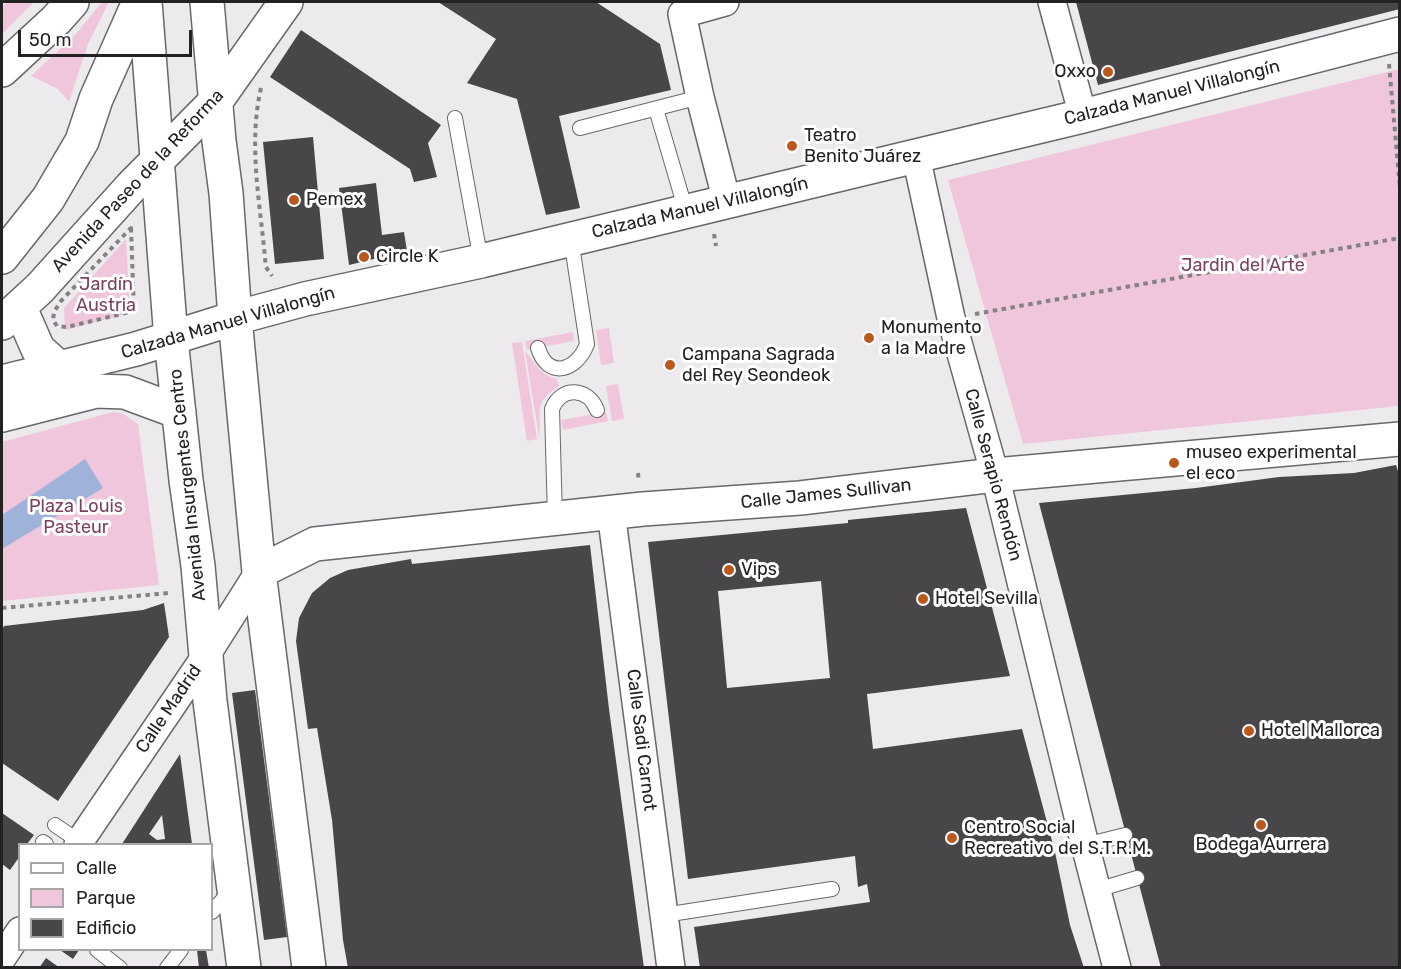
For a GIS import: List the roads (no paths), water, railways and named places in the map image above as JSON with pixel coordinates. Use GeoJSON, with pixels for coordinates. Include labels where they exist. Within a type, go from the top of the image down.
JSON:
{"type":"FeatureCollection","features":[{"type":"Feature","properties":{"kind":"main road"},"geometry":{"type":"LineString","coordinates":[[2,70],[72,2]]}},
{"type":"Feature","properties":{"kind":"main road"},"geometry":{"type":"LineString","coordinates":[[2,257],[48,199],[82,141],[96,99],[139,2]]}},
{"type":"Feature","properties":{"kind":"main road","name":"Avenida Insurgentes Centro"},"geometry":{"type":"LineString","coordinates":[[145,2],[171,339],[207,654],[210,701],[244,968]]}},
{"type":"Feature","properties":{"kind":"main road"},"geometry":{"type":"LineString","coordinates":[[207,2],[259,572],[309,968]]}},
{"type":"Feature","properties":{"kind":"main road","name":"Avenida Paseo de la Reforma"},"geometry":{"type":"LineString","coordinates":[[11,315],[130,187],[216,101],[286,2]]}},
{"type":"Feature","properties":{"kind":"main road","name":"Calzada Manuel Villalongín"},"geometry":{"type":"LineString","coordinates":[[2,382],[171,339],[235,318],[305,299],[481,261],[1083,116],[1393,35]]}},
{"type":"Feature","properties":{"kind":"main road"},"geometry":{"type":"LineString","coordinates":[[11,315],[38,349],[59,368]]}},
{"type":"Feature","properties":{"kind":"main road"},"geometry":{"type":"LineString","coordinates":[[2,416],[96,392],[125,392],[179,412]]}},
{"type":"Feature","properties":{"kind":"main road","name":"Calle James Sullivan"},"geometry":{"type":"LineString","coordinates":[[259,572],[315,544],[611,512],[800,498],[995,475],[1400,439]]}},
{"type":"Feature","properties":{"kind":"street"},"geometry":{"type":"LineString","coordinates":[[725,2],[673,8],[700,97],[727,202]]}},
{"type":"Feature","properties":{"kind":"street"},"geometry":{"type":"LineString","coordinates":[[1052,2],[1083,116]]}},
{"type":"Feature","properties":{"kind":"street","name":"Calle Serapio Rendón"},"geometry":{"type":"LineString","coordinates":[[916,156],[951,318],[995,475],[1117,968]]}},
{"type":"Feature","properties":{"kind":"street","name":"Calle Sadi Carnot"},"geometry":{"type":"LineString","coordinates":[[611,512],[671,968]]}},
{"type":"Feature","properties":{"kind":"street","name":"Calle Madrid"},"geometry":{"type":"LineString","coordinates":[[79,843],[207,654],[259,572]]}},
{"type":"Feature","properties":{"kind":"street"},"geometry":{"type":"LineString","coordinates":[[2,958],[18,934]]}},
{"type":"Feature","properties":{"kind":"lane"},"geometry":{"type":"LineString","coordinates":[[580,128],[700,97]]}},
{"type":"Feature","properties":{"kind":"lane"},"geometry":{"type":"LineString","coordinates":[[656,109],[686,211]]}},
{"type":"Feature","properties":{"kind":"lane"},"geometry":{"type":"LineString","coordinates":[[455,118],[481,261]]}},
{"type":"Feature","properties":{"kind":"lane"},"geometry":{"type":"LineString","coordinates":[[538,348],[545,363],[553,368],[565,368],[576,364],[584,354],[587,344],[571,239]]}},
{"type":"Feature","properties":{"kind":"lane"},"geometry":{"type":"LineString","coordinates":[[555,519],[552,410],[560,397],[568,393],[579,392],[589,396],[597,410]]}},
{"type":"Feature","properties":{"kind":"lane"},"geometry":{"type":"LineString","coordinates":[[55,825],[79,843]]}},
{"type":"Feature","properties":{"kind":"lane"},"geometry":{"type":"LineString","coordinates":[[1085,845],[1125,835]]}},
{"type":"Feature","properties":{"kind":"lane"},"geometry":{"type":"LineString","coordinates":[[1097,890],[1137,879]]}},
{"type":"Feature","properties":{"kind":"lane"},"geometry":{"type":"LineString","coordinates":[[213,911],[234,886]]}},
{"type":"Feature","properties":{"kind":"lane"},"geometry":{"type":"LineString","coordinates":[[664,915],[832,889]]}},
{"type":"Feature","properties":{"kind":"lane"},"geometry":{"type":"LineString","coordinates":[[98,951],[120,968]]}},
{"type":"Feature","properties":{"kind":"lane"},"geometry":{"type":"LineString","coordinates":[[167,968],[180,951]]}},
{"type":"Feature","properties":{"kind":"water"},"geometry":{"type":"Polygon","coordinates":[[[85,459],[103,488],[2,549],[2,515],[85,459]]]}},
{"type":"Feature","properties":{"kind":"place","name":"Oxxo"},"geometry":{"type":"Point","coordinates":[1108,72]}},
{"type":"Feature","properties":{"kind":"place","name":"Teatro Benito Juárez"},"geometry":{"type":"Point","coordinates":[792,146]}},
{"type":"Feature","properties":{"kind":"place","name":"Pemex"},"geometry":{"type":"Point","coordinates":[294,200]}},
{"type":"Feature","properties":{"kind":"place","name":"Circle K"},"geometry":{"type":"Point","coordinates":[364,257]}},
{"type":"Feature","properties":{"kind":"place","name":"Monumento a la Madre"},"geometry":{"type":"Point","coordinates":[869,338]}},
{"type":"Feature","properties":{"kind":"place","name":"Campana Sagrada del Rey Seondeok"},"geometry":{"type":"Point","coordinates":[670,365]}},
{"type":"Feature","properties":{"kind":"place","name":"museo experimental el eco"},"geometry":{"type":"Point","coordinates":[1174,463]}},
{"type":"Feature","properties":{"kind":"place","name":"Vips"},"geometry":{"type":"Point","coordinates":[729,570]}},
{"type":"Feature","properties":{"kind":"place","name":"Hotel Sevilla"},"geometry":{"type":"Point","coordinates":[923,599]}},
{"type":"Feature","properties":{"kind":"place","name":"Hotel Mallorca"},"geometry":{"type":"Point","coordinates":[1249,731]}},
{"type":"Feature","properties":{"kind":"place","name":"Bodega Aurrera"},"geometry":{"type":"Point","coordinates":[1261,825]}},
{"type":"Feature","properties":{"kind":"place","name":"Centro Social Recreativo del S.T.R.M."},"geometry":{"type":"Point","coordinates":[952,838]}},
{"type":"Feature","properties":{"kind":"park label","name":"Jardin del Arte"},"geometry":{"type":"Point","coordinates":[1243,266]}},
{"type":"Feature","properties":{"kind":"park label","name":"Jardín Austria"},"geometry":{"type":"Point","coordinates":[106,295]}},
{"type":"Feature","properties":{"kind":"park label","name":"Plaza Louis Pasteur"},"geometry":{"type":"Point","coordinates":[76,517]}}]}
